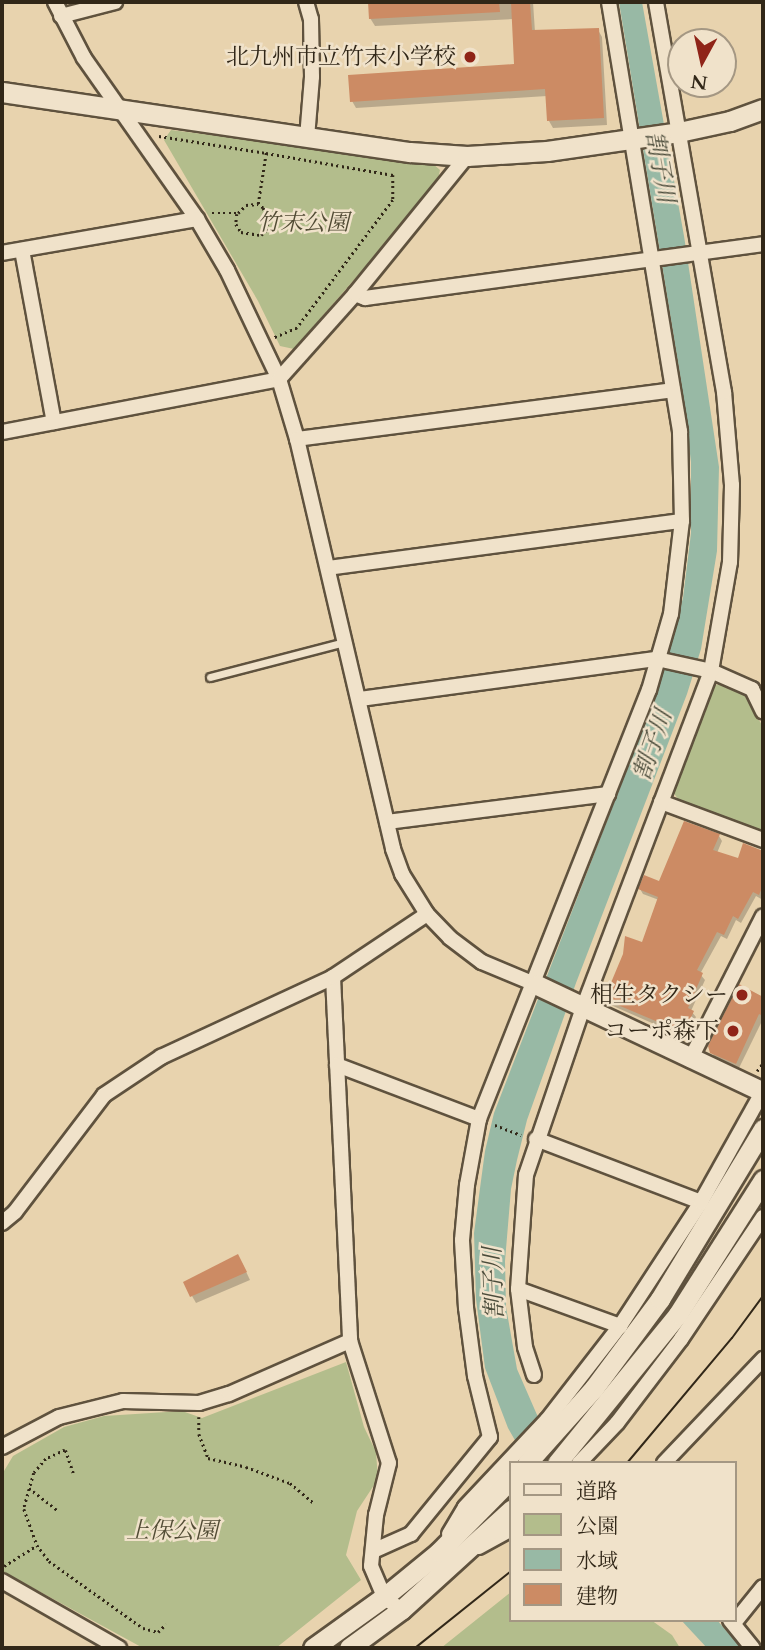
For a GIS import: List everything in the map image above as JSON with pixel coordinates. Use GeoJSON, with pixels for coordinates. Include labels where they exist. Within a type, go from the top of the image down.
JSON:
{"type":"FeatureCollection","features":[{"type":"Feature","properties":{"kind":"street"},"geometry":{"type":"LineString","coordinates":[[55,2],[84,58],[197,219],[227,270],[279,379],[297,439],[387,822],[402,874],[426,914],[450,938],[482,962],[763,1092],[701,1202],[620,1326],[547,1420],[520,1461]]}},
{"type":"Feature","properties":{"kind":"street"},"geometry":{"type":"LineString","coordinates":[[61,16],[115,2]]}},
{"type":"Feature","properties":{"kind":"street"},"geometry":{"type":"LineString","coordinates":[[306,2],[311,19],[312,77],[307,138]]}},
{"type":"Feature","properties":{"kind":"street"},"geometry":{"type":"LineString","coordinates":[[373,1552],[411,1534],[490,1437],[475,1376],[466,1308],[462,1240],[467,1185],[483,1121],[649,690],[671,614],[682,522],[683,475],[654,260],[609,2]]}},
{"type":"Feature","properties":{"kind":"street"},"geometry":{"type":"LineString","coordinates":[[534,1375],[525,1348],[519,1289],[526,1174],[532,1138],[579,1006],[661,802],[708,670],[730,562],[732,485],[724,393],[696,253],[656,2]]}},
{"type":"Feature","properties":{"kind":"street"},"geometry":{"type":"LineString","coordinates":[[2,92],[307,138],[410,152],[467,156],[547,151],[676,133],[730,121],[763,109]]}},
{"type":"Feature","properties":{"kind":"street"},"geometry":{"type":"LineString","coordinates":[[2,432],[279,379],[355,294],[467,156]]}},
{"type":"Feature","properties":{"kind":"street"},"geometry":{"type":"LineString","coordinates":[[2,253],[197,219]]}},
{"type":"Feature","properties":{"kind":"street"},"geometry":{"type":"LineString","coordinates":[[355,294],[365,298],[763,244]]}},
{"type":"Feature","properties":{"kind":"street"},"geometry":{"type":"LineString","coordinates":[[22,250],[54,422]]}},
{"type":"Feature","properties":{"kind":"street"},"geometry":{"type":"LineString","coordinates":[[297,439],[673,390]]}},
{"type":"Feature","properties":{"kind":"street"},"geometry":{"type":"LineString","coordinates":[[328,568],[682,522]]}},
{"type":"Feature","properties":{"kind":"street"},"geometry":{"type":"LineString","coordinates":[[360,699],[659,659],[708,670],[752,689],[763,712]]}},
{"type":"Feature","properties":{"kind":"street"},"geometry":{"type":"LineString","coordinates":[[387,822],[608,794]]}},
{"type":"Feature","properties":{"kind":"street"},"geometry":{"type":"LineString","coordinates":[[661,802],[763,839]]}},
{"type":"Feature","properties":{"kind":"street"},"geometry":{"type":"LineString","coordinates":[[2,1223],[15,1212],[104,1095],[162,1057],[333,977],[426,914]]}},
{"type":"Feature","properties":{"kind":"street"},"geometry":{"type":"LineString","coordinates":[[690,1060],[763,916]]}},
{"type":"Feature","properties":{"kind":"street"},"geometry":{"type":"LineString","coordinates":[[333,977],[350,1341],[389,1463],[376,1515],[371,1566],[384,1597],[401,1609]]}},
{"type":"Feature","properties":{"kind":"street"},"geometry":{"type":"LineString","coordinates":[[337,1065],[483,1121]]}},
{"type":"Feature","properties":{"kind":"street"},"geometry":{"type":"LineString","coordinates":[[522,1461],[594,1388],[660,1299],[763,1129]]}},
{"type":"Feature","properties":{"kind":"street"},"geometry":{"type":"LineString","coordinates":[[532,1138],[701,1202]]}},
{"type":"Feature","properties":{"kind":"street"},"geometry":{"type":"LineString","coordinates":[[559,1461],[678,1314],[763,1180]]}},
{"type":"Feature","properties":{"kind":"street"},"geometry":{"type":"LineString","coordinates":[[581,1461],[617,1423],[681,1339],[763,1217]]}},
{"type":"Feature","properties":{"kind":"street"},"geometry":{"type":"LineString","coordinates":[[519,1289],[620,1326]]}},
{"type":"Feature","properties":{"kind":"street"},"geometry":{"type":"LineString","coordinates":[[2,1447],[59,1416],[123,1401],[199,1403],[229,1394],[350,1341]]}},
{"type":"Feature","properties":{"kind":"street"},"geometry":{"type":"LineString","coordinates":[[666,1461],[763,1359]]}},
{"type":"Feature","properties":{"kind":"street"},"geometry":{"type":"LineString","coordinates":[[439,1552],[465,1507],[510,1472]]}},
{"type":"Feature","properties":{"kind":"street"},"geometry":{"type":"LineString","coordinates":[[313,1648],[384,1597],[439,1552],[510,1474]]}},
{"type":"Feature","properties":{"kind":"street"},"geometry":{"type":"LineString","coordinates":[[349,1648],[401,1609],[461,1558],[510,1511]]}},
{"type":"Feature","properties":{"kind":"street"},"geometry":{"type":"LineString","coordinates":[[461,1558],[510,1530]]}},
{"type":"Feature","properties":{"kind":"street"},"geometry":{"type":"LineString","coordinates":[[2,1581],[112,1646]]}},
{"type":"Feature","properties":{"kind":"street"},"geometry":{"type":"LineString","coordinates":[[737,1616],[763,1587]]}},
{"type":"Feature","properties":{"kind":"street"},"geometry":{"type":"LineString","coordinates":[[732,1622],[752,1648]]}},
{"type":"Feature","properties":{"kind":"lane"},"geometry":{"type":"LineString","coordinates":[[210,677],[345,642]]}},
{"type":"Feature","properties":{"kind":"path"},"geometry":{"type":"LineString","coordinates":[[148,146],[158,136],[393,175],[393,200],[297,328],[262,343]]}},
{"type":"Feature","properties":{"kind":"path"},"geometry":{"type":"LineString","coordinates":[[258,204],[266,153]]}},
{"type":"Feature","properties":{"kind":"path"},"geometry":{"type":"LineString","coordinates":[[258,204],[263,208],[268,220],[261,235],[241,232],[236,224],[238,213],[246,205],[258,204]]}},
{"type":"Feature","properties":{"kind":"path"},"geometry":{"type":"LineString","coordinates":[[197,219],[211,214],[238,213]]}},
{"type":"Feature","properties":{"kind":"path"},"geometry":{"type":"LineString","coordinates":[[757,1071],[763,1063]]}},
{"type":"Feature","properties":{"kind":"path"},"geometry":{"type":"LineString","coordinates":[[483,1121],[532,1138]]}},
{"type":"Feature","properties":{"kind":"path"},"geometry":{"type":"LineString","coordinates":[[199,1403],[199,1434],[208,1458],[246,1467],[290,1483],[314,1503]]}},
{"type":"Feature","properties":{"kind":"path"},"geometry":{"type":"LineString","coordinates":[[73,1473],[65,1450],[46,1459],[34,1473],[24,1509],[37,1545],[49,1561],[143,1628],[158,1632],[166,1624]]}},
{"type":"Feature","properties":{"kind":"path"},"geometry":{"type":"LineString","coordinates":[[29,1488],[57,1510]]}},
{"type":"Feature","properties":{"kind":"path"},"geometry":{"type":"LineString","coordinates":[[2,1568],[7,1561],[37,1545]]}},
{"type":"Feature","properties":{"kind":"green space","name":"竹末公園"},"geometry":{"type":"Polygon","coordinates":[[[171,130],[432,163],[440,170],[437,184],[294,349],[280,346],[258,301],[164,140],[171,130]]]}},
{"type":"Feature","properties":{"kind":"green space"},"geometry":{"type":"Polygon","coordinates":[[[719,684],[743,692],[763,727],[763,832],[678,799],[673,792],[712,687],[719,684]]]}},
{"type":"Feature","properties":{"kind":"green space","name":"上保公園"},"geometry":{"type":"Polygon","coordinates":[[[346,1362],[364,1427],[376,1452],[378,1479],[357,1511],[346,1555],[361,1580],[276,1648],[143,1648],[2,1571],[2,1488],[4,1471],[13,1456],[64,1427],[104,1416],[182,1411],[202,1418],[346,1362]]]}},
{"type":"Feature","properties":{"kind":"green space"},"geometry":{"type":"Polygon","coordinates":[[[510,1593],[510,1622],[654,1622],[672,1635],[680,1648],[441,1648],[510,1593]]]}},
{"type":"Feature","properties":{"kind":"water","name":"割子川"},"geometry":{"type":"Polygon","coordinates":[[[619,2],[642,2],[684,236],[719,467],[717,551],[701,649],[687,694],[576,983],[527,1120],[517,1160],[511,1189],[505,1261],[506,1307],[517,1369],[557,1461],[527,1461],[508,1428],[485,1368],[476,1299],[474,1233],[485,1151],[494,1113],[658,689],[683,598],[691,533],[691,462],[681,381],[619,2]]]}},
{"type":"Feature","properties":{"kind":"water"},"geometry":{"type":"Polygon","coordinates":[[[683,1622],[719,1622],[741,1648],[707,1648],[683,1622]]]}},
{"type":"Feature","properties":{"kind":"building"},"geometry":{"type":"Polygon","coordinates":[[[368,2],[499,2],[500,12],[369,19],[368,2]]]}},
{"type":"Feature","properties":{"kind":"building"},"geometry":{"type":"Polygon","coordinates":[[[511,2],[530,2],[532,30],[599,28],[604,118],[547,121],[545,89],[350,102],[348,75],[514,64],[511,2]]]}},
{"type":"Feature","properties":{"kind":"building"},"geometry":{"type":"Polygon","coordinates":[[[684,821],[720,834],[713,850],[738,858],[743,843],[763,851],[763,885],[759,895],[753,892],[738,919],[733,916],[724,935],[717,932],[697,970],[703,973],[688,1008],[694,1011],[684,1033],[599,997],[606,983],[610,985],[623,954],[625,936],[642,942],[658,897],[638,889],[644,875],[659,881],[684,821]]]}},
{"type":"Feature","properties":{"kind":"building","name":"コーポ森下"},"geometry":{"type":"Polygon","coordinates":[[[739,984],[763,997],[763,1016],[759,1014],[736,1064],[710,1053],[708,1046],[739,984]]]}},
{"type":"Feature","properties":{"kind":"building"},"geometry":{"type":"Polygon","coordinates":[[[238,1254],[247,1272],[190,1297],[183,1282],[238,1254]]]}},
{"type":"Feature","properties":{"kind":"tram line"},"geometry":{"type":"LineString","coordinates":[[629,1461],[732,1338],[763,1296]]}},
{"type":"Feature","properties":{"kind":"tram line"},"geometry":{"type":"LineString","coordinates":[[415,1648],[510,1572]]}},
{"type":"Feature","properties":{"kind":"place","name":"北九州市立竹末小学校"},"geometry":{"type":"Point","coordinates":[470,57]}},
{"type":"Feature","properties":{"kind":"place","name":"相生タクシー"},"geometry":{"type":"Point","coordinates":[742,995]}},
{"type":"Feature","properties":{"kind":"place","name":"コーポ森下"},"geometry":{"type":"Point","coordinates":[733,1031]}}]}
